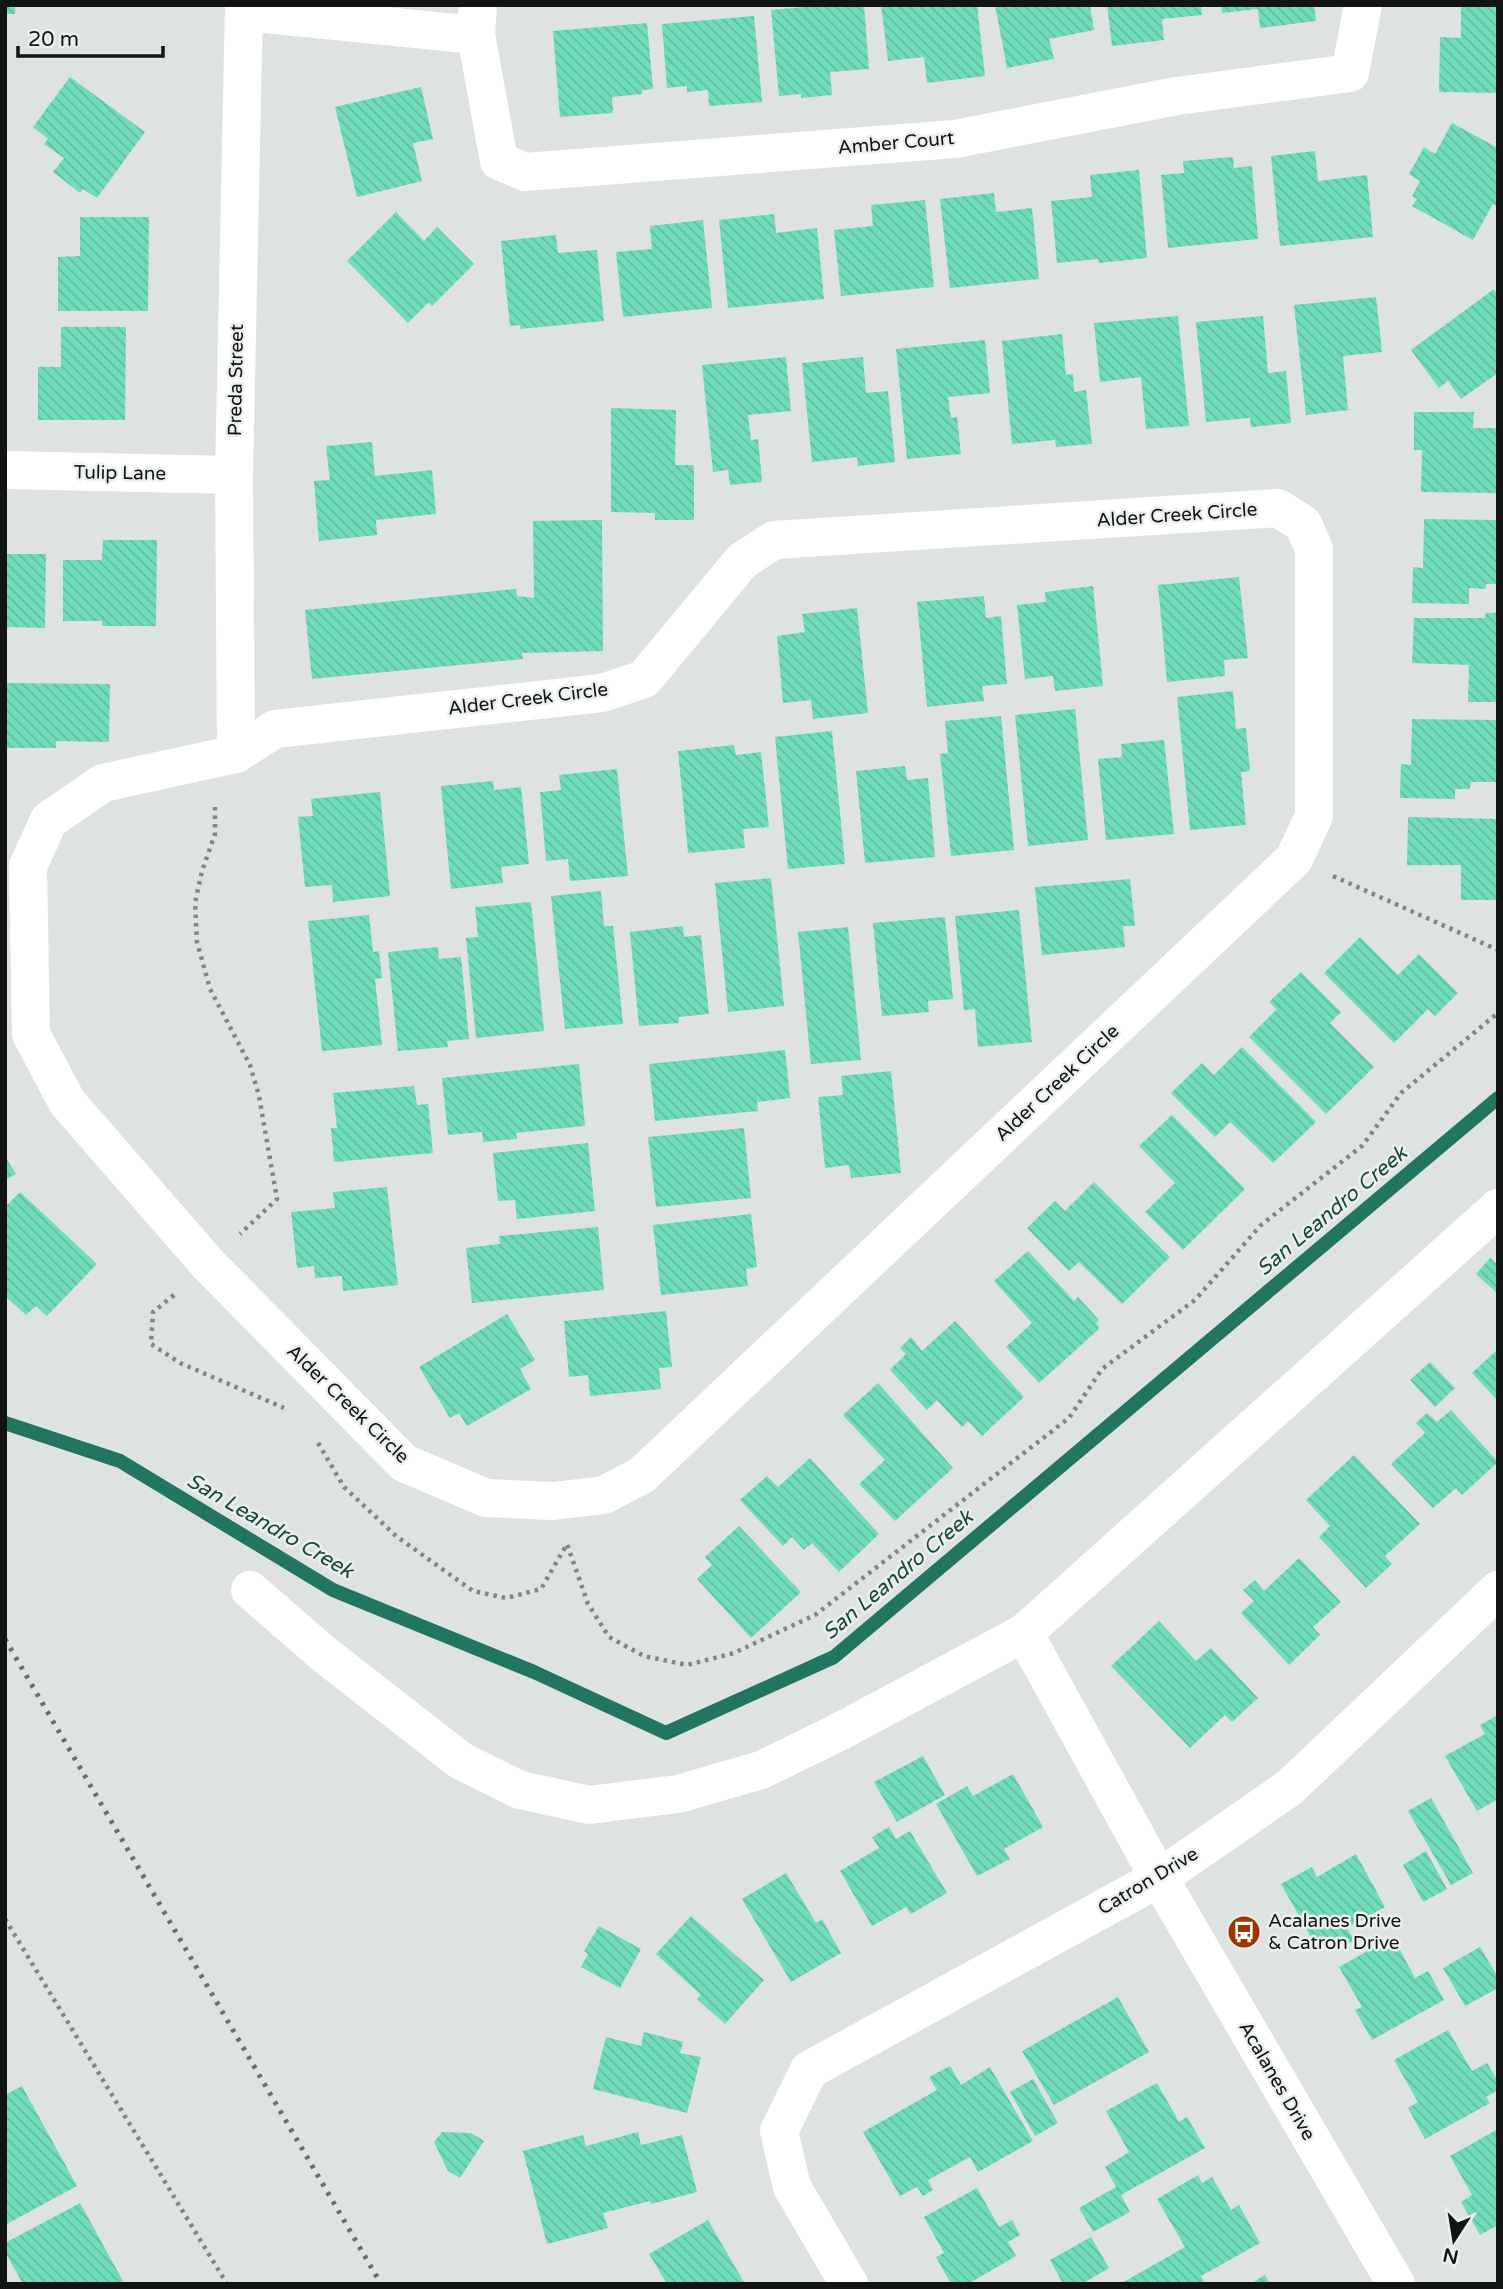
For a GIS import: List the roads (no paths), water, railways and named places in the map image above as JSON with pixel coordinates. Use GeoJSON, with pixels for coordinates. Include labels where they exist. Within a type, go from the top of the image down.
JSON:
{"type":"FeatureCollection","features":[{"type":"Feature","properties":{"kind":"street","name":"Amber Court"},"geometry":{"type":"LineString","coordinates":[[245,9],[477,20],[499,161],[525,172],[955,139],[1177,96],[1350,73],[1363,5]]}},
{"type":"Feature","properties":{"kind":"street","name":"Preda Street"},"geometry":{"type":"LineString","coordinates":[[236,754],[234,475],[245,9]]}},
{"type":"Feature","properties":{"kind":"street","name":"Tulip Lane"},"geometry":{"type":"LineString","coordinates":[[5,470],[234,475]]}},
{"type":"Feature","properties":{"kind":"street","name":"Alder Creek Circle"},"geometry":{"type":"LineString","coordinates":[[1278,508],[1303,524],[1314,549],[1314,816],[1294,859],[642,1475],[604,1495],[553,1501],[486,1498],[404,1464],[208,1264],[67,1102],[31,1034],[28,866],[49,820],[103,783],[236,754],[275,729],[602,693],[643,679],[742,561],[774,540],[1278,508]]}},
{"type":"Feature","properties":{"kind":"street"},"geometry":{"type":"LineString","coordinates":[[250,1590],[325,1655],[461,1761],[520,1790],[589,1805],[678,1794],[761,1770],[837,1733],[1024,1633],[1498,1209]]}},
{"type":"Feature","properties":{"kind":"street","name":"Catron Drive"},"geometry":{"type":"LineString","coordinates":[[849,2284],[792,2187],[779,2131],[809,2070],[1159,1878],[1289,1788],[1498,1590]]}},
{"type":"Feature","properties":{"kind":"street","name":"Acalanes Drive"},"geometry":{"type":"LineString","coordinates":[[1024,1633],[1159,1878],[1396,2284]]}},
{"type":"Feature","properties":{"kind":"waterway","name":"San Leandro Creek"},"geometry":{"type":"LineString","coordinates":[[5,1423],[120,1461],[333,1590],[534,1672],[666,1733],[834,1657],[1498,1098]]}},
{"type":"Feature","properties":{"kind":"railway"},"geometry":{"type":"LineString","coordinates":[[5,1639],[381,2284]]}},
{"type":"Feature","properties":{"kind":"place","name":"Acalanes Drive & Catron Drive"},"geometry":{"type":"Point","coordinates":[1244,1932]}}]}
